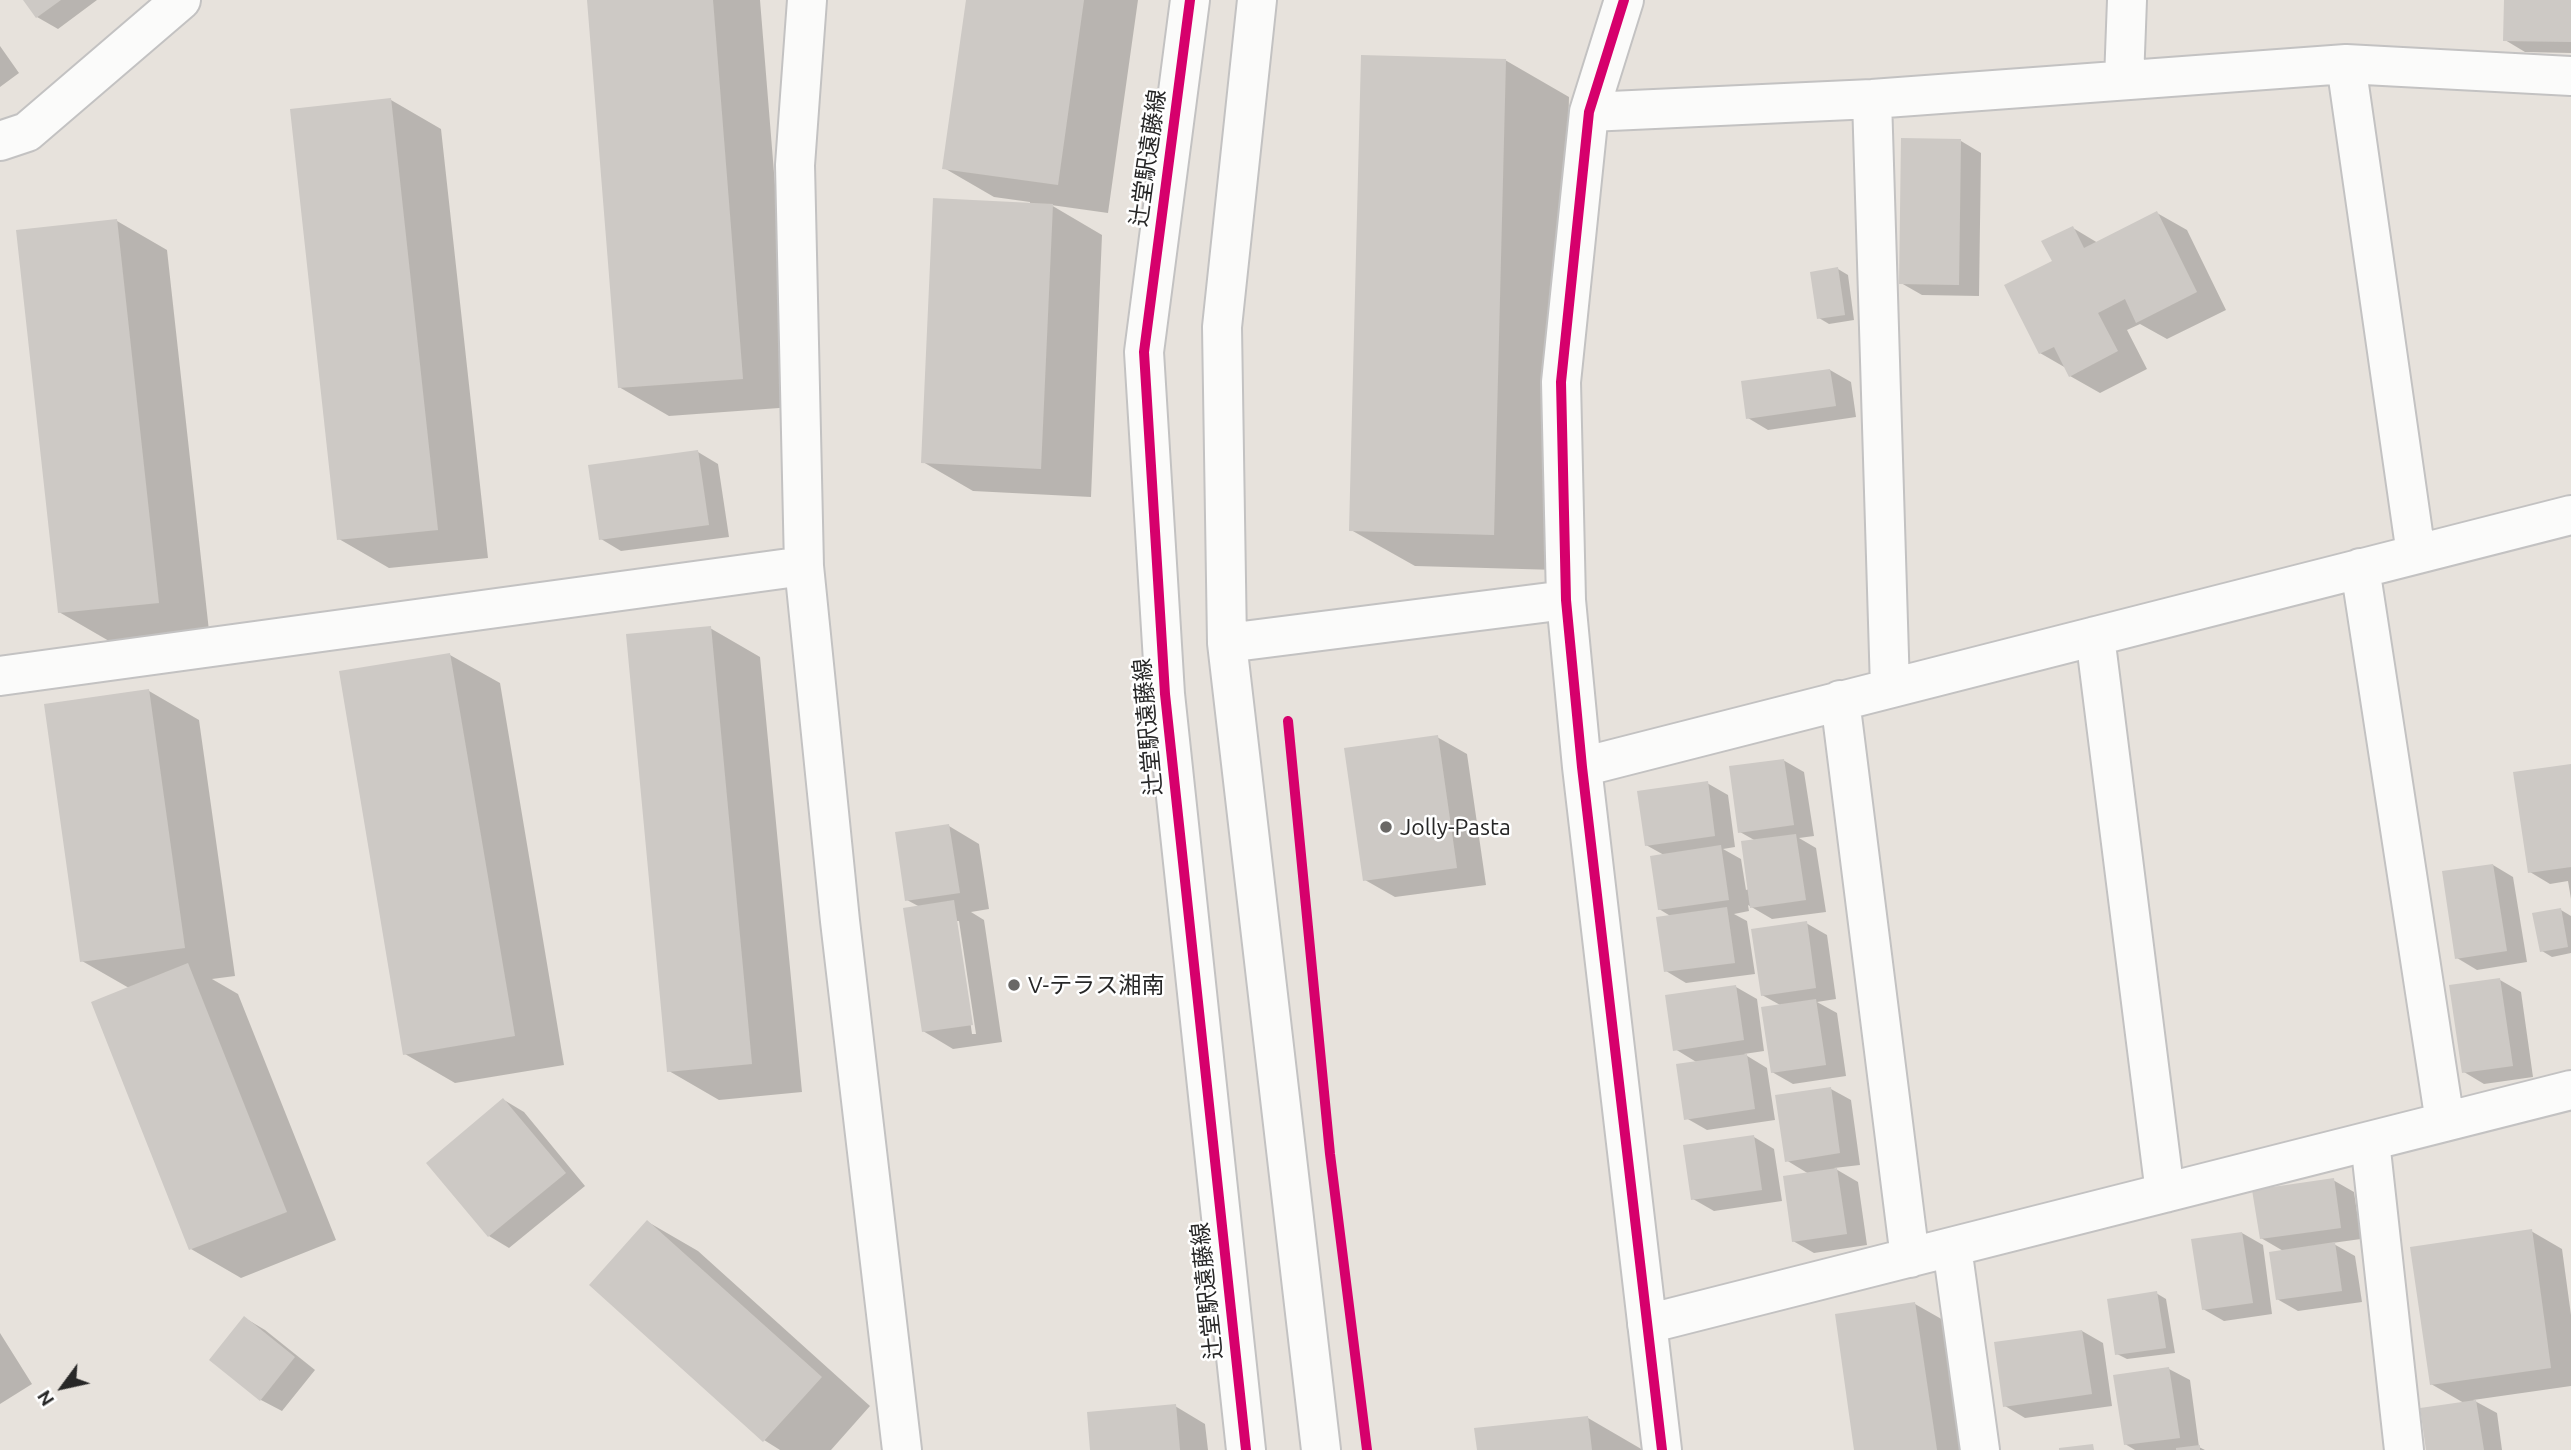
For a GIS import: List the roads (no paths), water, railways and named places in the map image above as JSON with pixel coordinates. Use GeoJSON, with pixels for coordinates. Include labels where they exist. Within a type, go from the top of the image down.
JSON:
{"type":"FeatureCollection","features":[{"type":"Feature","properties":{"kind":"street"},"geometry":{"type":"LineString","coordinates":[[0,141],[27,132],[181,0]]}},
{"type":"Feature","properties":{"kind":"street"},"geometry":{"type":"LineString","coordinates":[[807,0],[796,165],[804,566],[840,921],[902,1450]]}},
{"type":"Feature","properties":{"kind":"street","name":"辻堂駅遠藤線"},"geometry":{"type":"LineString","coordinates":[[1190,0],[1144,352],[1164,694],[1246,1450]]}},
{"type":"Feature","properties":{"kind":"street"},"geometry":{"type":"LineString","coordinates":[[1257,0],[1222,327],[1227,643],[1321,1450]]}},
{"type":"Feature","properties":{"kind":"street"},"geometry":{"type":"LineString","coordinates":[[1624,0],[1589,112],[1561,382],[1566,600],[1582,766],[1662,1450]]}},
{"type":"Feature","properties":{"kind":"street"},"geometry":{"type":"LineString","coordinates":[[2124,80],[2127,0]]}},
{"type":"Feature","properties":{"kind":"street"},"geometry":{"type":"LineString","coordinates":[[1589,112],[1872,99],[2346,64],[2571,76]]}},
{"type":"Feature","properties":{"kind":"street"},"geometry":{"type":"LineString","coordinates":[[2346,64],[2416,554]]}},
{"type":"Feature","properties":{"kind":"street"},"geometry":{"type":"LineString","coordinates":[[1872,99],[1890,688]]}},
{"type":"Feature","properties":{"kind":"street"},"geometry":{"type":"LineString","coordinates":[[1582,766],[2571,515]]}},
{"type":"Feature","properties":{"kind":"street"},"geometry":{"type":"LineString","coordinates":[[0,676],[804,566]]}},
{"type":"Feature","properties":{"kind":"street"},"geometry":{"type":"LineString","coordinates":[[2360,568],[2445,1122]]}},
{"type":"Feature","properties":{"kind":"street"},"geometry":{"type":"LineString","coordinates":[[1227,643],[1566,600]]}},
{"type":"Feature","properties":{"kind":"street"},"geometry":{"type":"LineString","coordinates":[[2095,636],[2165,1193]]}},
{"type":"Feature","properties":{"kind":"street"},"geometry":{"type":"LineString","coordinates":[[1840,700],[1910,1258]]}},
{"type":"Feature","properties":{"kind":"street"},"geometry":{"type":"LineString","coordinates":[[1647,1324],[2571,1090]]}},
{"type":"Feature","properties":{"kind":"street"},"geometry":{"type":"LineString","coordinates":[[2370,1141],[2404,1450]]}},
{"type":"Feature","properties":{"kind":"street"},"geometry":{"type":"LineString","coordinates":[[1952,1247],[1980,1450]]}},
{"type":"Feature","properties":{"kind":"place","name":"Jolly-Pasta"},"geometry":{"type":"Point","coordinates":[1386,827]}},
{"type":"Feature","properties":{"kind":"place","name":"V-テラス湘南"},"geometry":{"type":"Point","coordinates":[1014,985]}}]}
